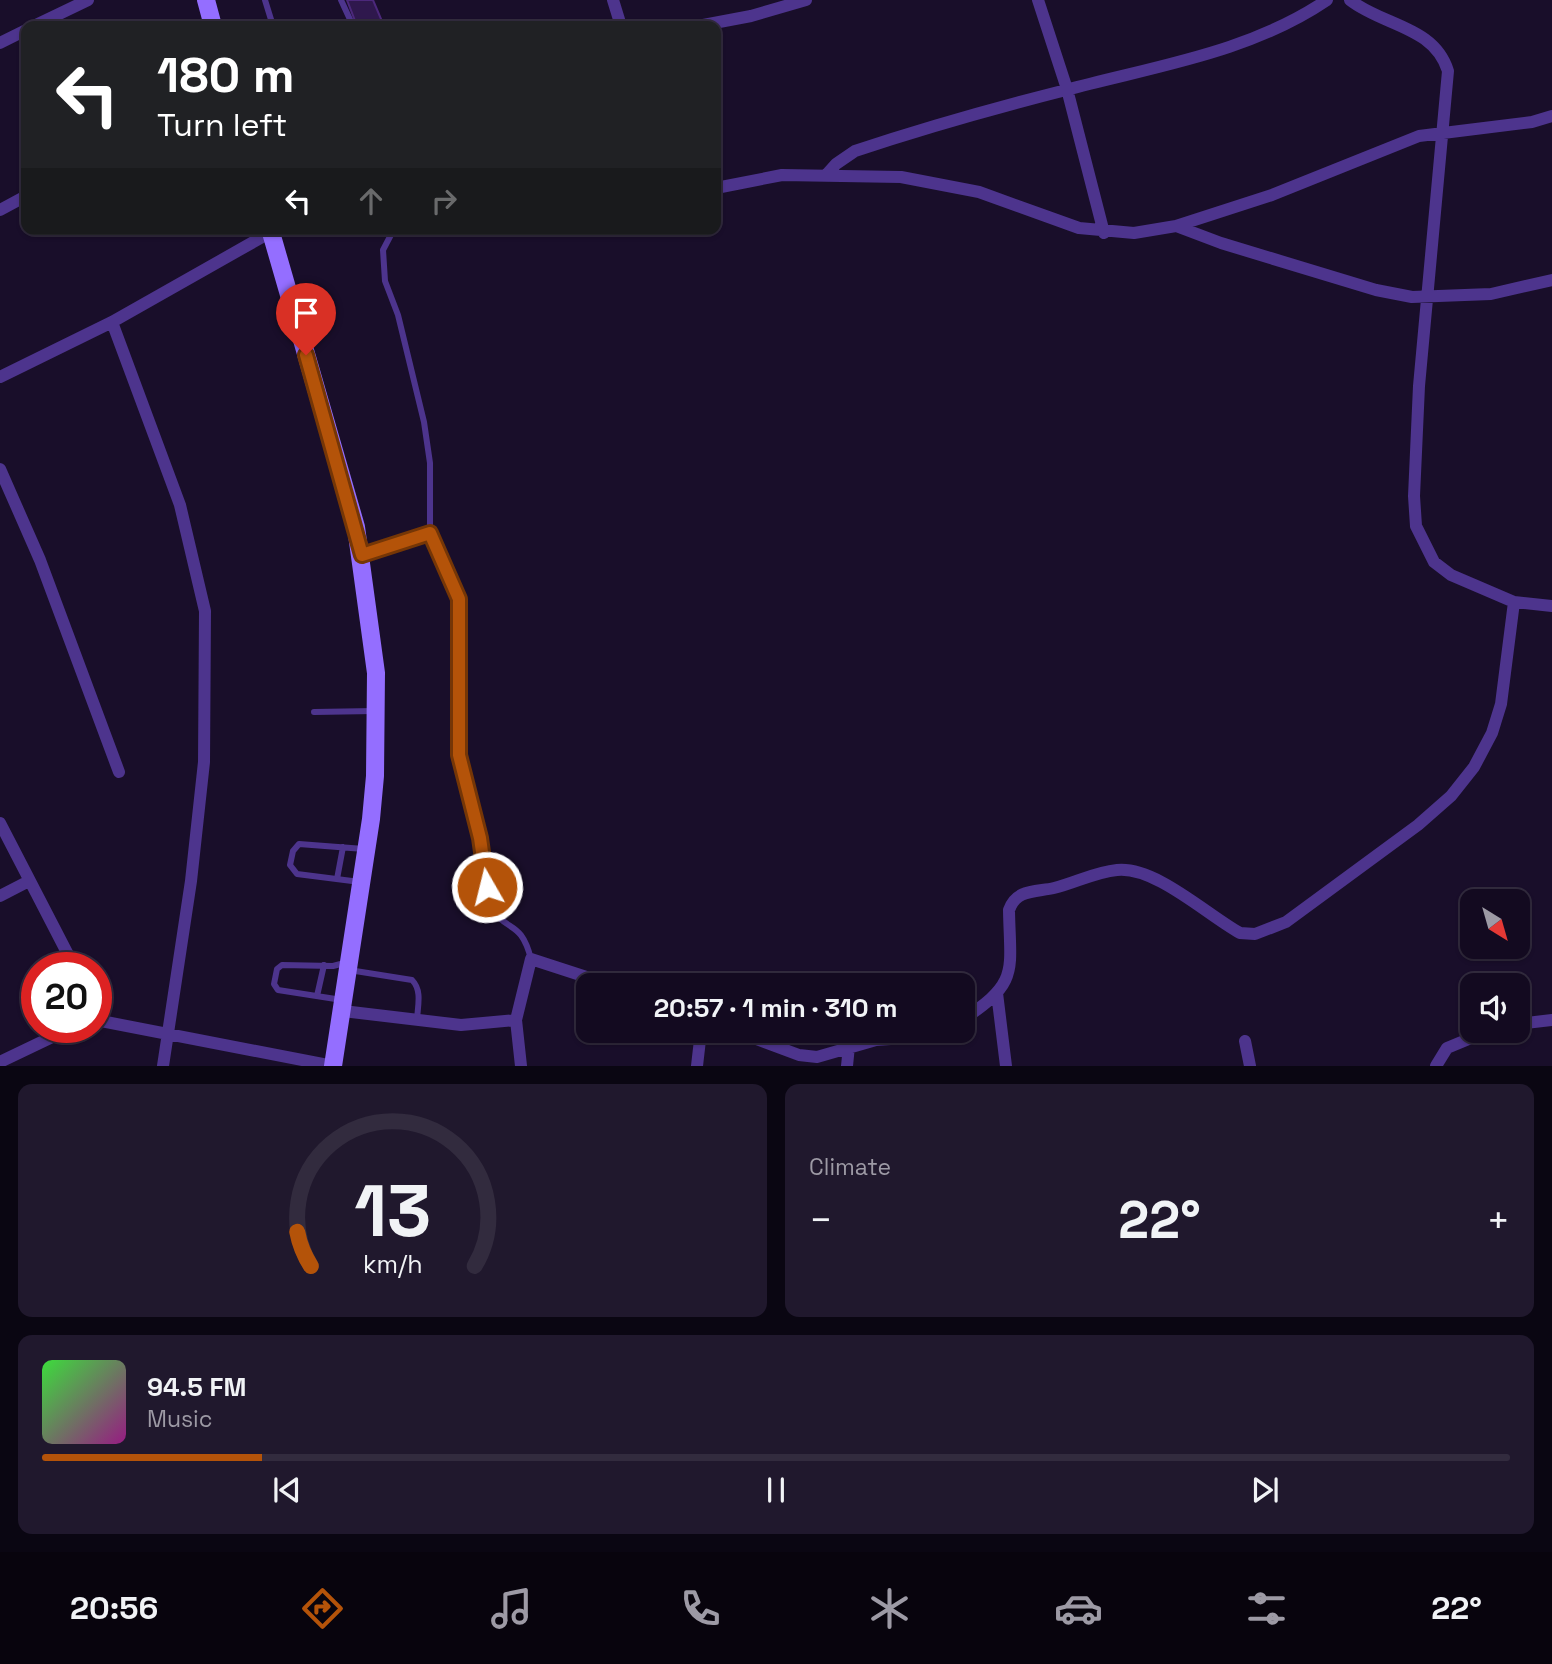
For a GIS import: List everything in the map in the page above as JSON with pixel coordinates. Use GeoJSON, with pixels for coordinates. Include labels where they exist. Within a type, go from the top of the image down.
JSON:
{"type":"FeatureCollection","features":[{"type":"Feature","properties":{"kind":"main road"},"geometry":{"type":"LineString","coordinates":[[207,0],[212,21]]}},
{"type":"Feature","properties":{"kind":"main road"},"geometry":{"type":"LineString","coordinates":[[271,235],[362,555],[376,673],[375,776],[333,1066]]}},
{"type":"Feature","properties":{"kind":"street"},"geometry":{"type":"LineString","coordinates":[[44,21],[88,0]]}},
{"type":"Feature","properties":{"kind":"street"},"geometry":{"type":"LineString","coordinates":[[613,0],[619,21]]}},
{"type":"Feature","properties":{"kind":"street"},"geometry":{"type":"LineString","coordinates":[[721,22],[806,0]]}},
{"type":"Feature","properties":{"kind":"street"},"geometry":{"type":"LineString","coordinates":[[1038,0],[1067,89],[1104,233]]}},
{"type":"Feature","properties":{"kind":"street"},"geometry":{"type":"LineString","coordinates":[[827,174],[855,151],[1067,89],[1178,64],[1278,29],[1327,0]]}},
{"type":"Feature","properties":{"kind":"street"},"geometry":{"type":"LineString","coordinates":[[1350,0],[1375,17],[1420,34],[1443,56],[1448,71],[1426,299],[1414,496],[1416,526],[1434,562],[1451,575],[1514,602],[1552,606]]}},
{"type":"Feature","properties":{"kind":"street"},"geometry":{"type":"LineString","coordinates":[[0,43],[21,32]]}},
{"type":"Feature","properties":{"kind":"street"},"geometry":{"type":"LineString","coordinates":[[721,187],[758,178],[827,174],[901,177],[979,192],[1050,219],[1104,233],[1134,233],[1176,226],[1306,183],[1388,146],[1443,131],[1532,122],[1552,116]]}},
{"type":"Feature","properties":{"kind":"street"},"geometry":{"type":"LineString","coordinates":[[0,210],[21,200]]}},
{"type":"Feature","properties":{"kind":"street"},"geometry":{"type":"LineString","coordinates":[[1176,226],[1221,243],[1376,290],[1426,299],[1491,294],[1552,280]]}},
{"type":"Feature","properties":{"kind":"street"},"geometry":{"type":"LineString","coordinates":[[0,377],[112,322],[263,235]]}},
{"type":"Feature","properties":{"kind":"street"},"geometry":{"type":"LineString","coordinates":[[112,322],[180,505],[205,611],[204,762],[191,881],[163,1066]]}},
{"type":"Feature","properties":{"kind":"street"},"geometry":{"type":"LineString","coordinates":[[0,469],[40,560],[119,772]]}},
{"type":"Feature","properties":{"kind":"street"},"geometry":{"type":"LineString","coordinates":[[975,1010],[997,993],[1010,972],[1010,905],[1026,892],[1054,888],[1107,872],[1136,870],[1240,933],[1255,934],[1286,922],[1418,825],[1451,796],[1474,767],[1492,733],[1501,704],[1514,602]]}},
{"type":"Feature","properties":{"kind":"street"},"geometry":{"type":"LineString","coordinates":[[0,823],[67,952]]}},
{"type":"Feature","properties":{"kind":"street"},"geometry":{"type":"LineString","coordinates":[[0,896],[29,881]]}},
{"type":"Feature","properties":{"kind":"street"},"geometry":{"type":"LineString","coordinates":[[521,1066],[516,1020],[531,959],[576,974]]}},
{"type":"Feature","properties":{"kind":"street"},"geometry":{"type":"LineString","coordinates":[[997,993],[1006,1066]]}},
{"type":"Feature","properties":{"kind":"street"},"geometry":{"type":"LineString","coordinates":[[343,1006],[461,1025],[516,1020]]}},
{"type":"Feature","properties":{"kind":"street"},"geometry":{"type":"LineString","coordinates":[[112,1020],[167,1036],[333,1066]]}},
{"type":"Feature","properties":{"kind":"street"},"geometry":{"type":"LineString","coordinates":[[1530,1023],[1552,1020]]}},
{"type":"Feature","properties":{"kind":"street"},"geometry":{"type":"LineString","coordinates":[[1245,1041],[1250,1066]]}},
{"type":"Feature","properties":{"kind":"street"},"geometry":{"type":"LineString","coordinates":[[0,1062],[40,1043]]}},
{"type":"Feature","properties":{"kind":"street"},"geometry":{"type":"LineString","coordinates":[[696,1066],[699,1043]]}},
{"type":"Feature","properties":{"kind":"street"},"geometry":{"type":"LineString","coordinates":[[769,1043],[808,1057],[862,1043]]}},
{"type":"Feature","properties":{"kind":"street"},"geometry":{"type":"LineString","coordinates":[[1436,1066],[1447,1048],[1460,1043]]}},
{"type":"Feature","properties":{"kind":"street"},"geometry":{"type":"LineString","coordinates":[[847,1066],[849,1046]]}},
{"type":"Feature","properties":{"kind":"lane"},"geometry":{"type":"LineString","coordinates":[[265,0],[271,21]]}},
{"type":"Feature","properties":{"kind":"lane"},"geometry":{"type":"LineString","coordinates":[[341,0],[351,21]]}},
{"type":"Feature","properties":{"kind":"lane"},"geometry":{"type":"LineString","coordinates":[[391,235],[383,250],[385,281],[397,315],[424,422],[430,463],[430,533],[459,599],[459,755],[480,838],[492,909],[497,917],[517,928],[526,940],[531,959]]}},
{"type":"Feature","properties":{"kind":"lane"},"geometry":{"type":"LineString","coordinates":[[362,555],[430,533]]}},
{"type":"Feature","properties":{"kind":"lane"},"geometry":{"type":"LineString","coordinates":[[314,712],[376,711]]}},
{"type":"Feature","properties":{"kind":"lane"},"geometry":{"type":"LineString","coordinates":[[360,882],[297,874],[290,865],[293,851],[299,844],[366,849]]}},
{"type":"Feature","properties":{"kind":"lane"},"geometry":{"type":"LineString","coordinates":[[337,879],[343,847]]}},
{"type":"Feature","properties":{"kind":"lane"},"geometry":{"type":"LineString","coordinates":[[343,1006],[317,996],[278,990],[274,984],[277,969],[282,965],[348,966],[412,980],[418,994],[417,1020]]}},
{"type":"Feature","properties":{"kind":"lane"},"geometry":{"type":"LineString","coordinates":[[317,996],[324,965]]}},
{"type":"Feature","properties":{"kind":"building"},"geometry":{"type":"Polygon","coordinates":[[[347,0],[373,0],[382,21],[355,21],[347,0]]]}},
{"type":"Feature","properties":{"kind":"route"},"geometry":{"type":"LineString","coordinates":[[306,355],[362,555],[430,533],[436,551],[454,584],[461,613],[459,755],[480,838],[487,887]]}}]}
